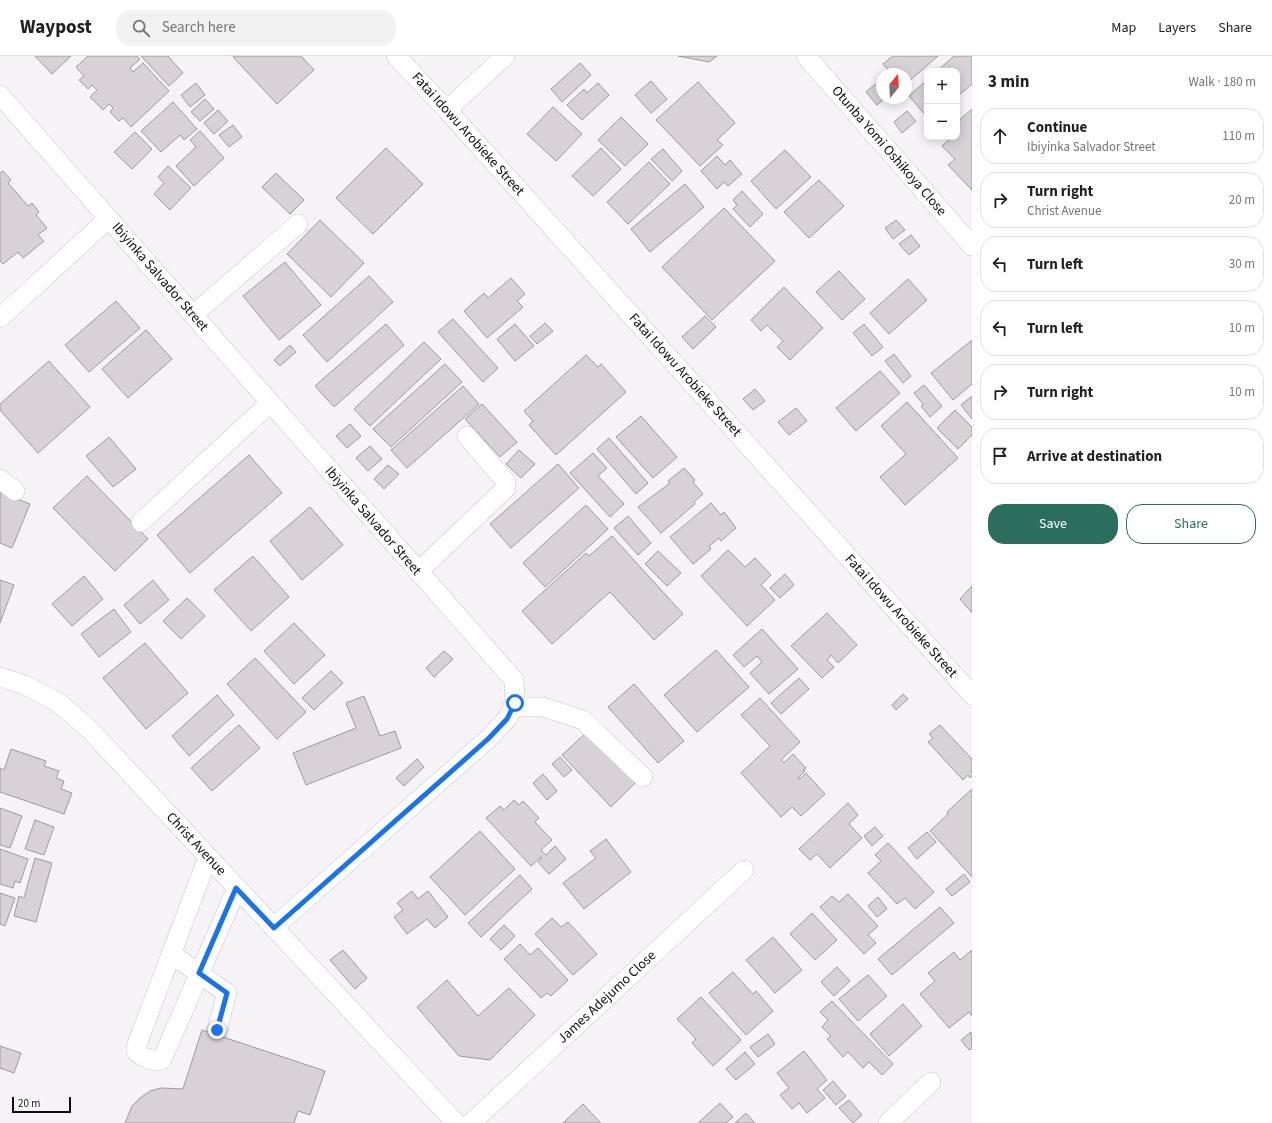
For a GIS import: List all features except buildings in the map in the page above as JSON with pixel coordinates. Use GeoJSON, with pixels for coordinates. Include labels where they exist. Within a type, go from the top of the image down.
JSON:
{"type":"FeatureCollection","features":[{"type":"Feature","properties":{"kind":"street","name":"Fatai Idowu Arobieke Street"},"geometry":{"type":"LineString","coordinates":[[396,56],[447,110],[972,695]]}},
{"type":"Feature","properties":{"kind":"street"},"geometry":{"type":"LineString","coordinates":[[447,110],[505,56]]}},
{"type":"Feature","properties":{"kind":"street","name":"Otunba Yomi Oshikoya Close"},"geometry":{"type":"LineString","coordinates":[[806,56],[972,246]]}},
{"type":"Feature","properties":{"kind":"street","name":"Ibiyinka Salvador Street"},"geometry":{"type":"LineString","coordinates":[[0,95],[514,680],[515,703],[507,719],[488,739],[274,928]]}},
{"type":"Feature","properties":{"kind":"street"},"geometry":{"type":"LineString","coordinates":[[0,318],[108,219]]}},
{"type":"Feature","properties":{"kind":"street"},"geometry":{"type":"LineString","coordinates":[[193,315],[298,224]]}},
{"type":"Feature","properties":{"kind":"street"},"geometry":{"type":"LineString","coordinates":[[142,522],[270,403]]}},
{"type":"Feature","properties":{"kind":"street"},"geometry":{"type":"LineString","coordinates":[[418,572],[506,488],[506,482],[467,436]]}},
{"type":"Feature","properties":{"kind":"street"},"geometry":{"type":"LineString","coordinates":[[0,479],[15,491]]}},
{"type":"Feature","properties":{"kind":"street","name":"Christ Avenue"},"geometry":{"type":"LineString","coordinates":[[0,677],[25,685],[59,702],[90,730],[456,1123]]}},
{"type":"Feature","properties":{"kind":"street"},"geometry":{"type":"LineString","coordinates":[[513,707],[542,707],[583,720],[643,777]]}},
{"type":"Feature","properties":{"kind":"street"},"geometry":{"type":"LineString","coordinates":[[208,857],[136,1047],[136,1051],[139,1055],[156,1061],[161,1060],[236,888]]}},
{"type":"Feature","properties":{"kind":"street","name":"James Adejumo Close"},"geometry":{"type":"LineString","coordinates":[[471,1123],[744,870]]}},
{"type":"Feature","properties":{"kind":"street"},"geometry":{"type":"LineString","coordinates":[[171,954],[227,993],[217,1030]]}},
{"type":"Feature","properties":{"kind":"street"},"geometry":{"type":"LineString","coordinates":[[888,1123],[931,1082]]}},
{"type":"Feature","properties":{"kind":"route"},"geometry":{"type":"LineString","coordinates":[[217,1030],[227,993],[224,989],[199,973],[236,888],[274,928],[488,739],[507,719],[515,703]]}}]}
